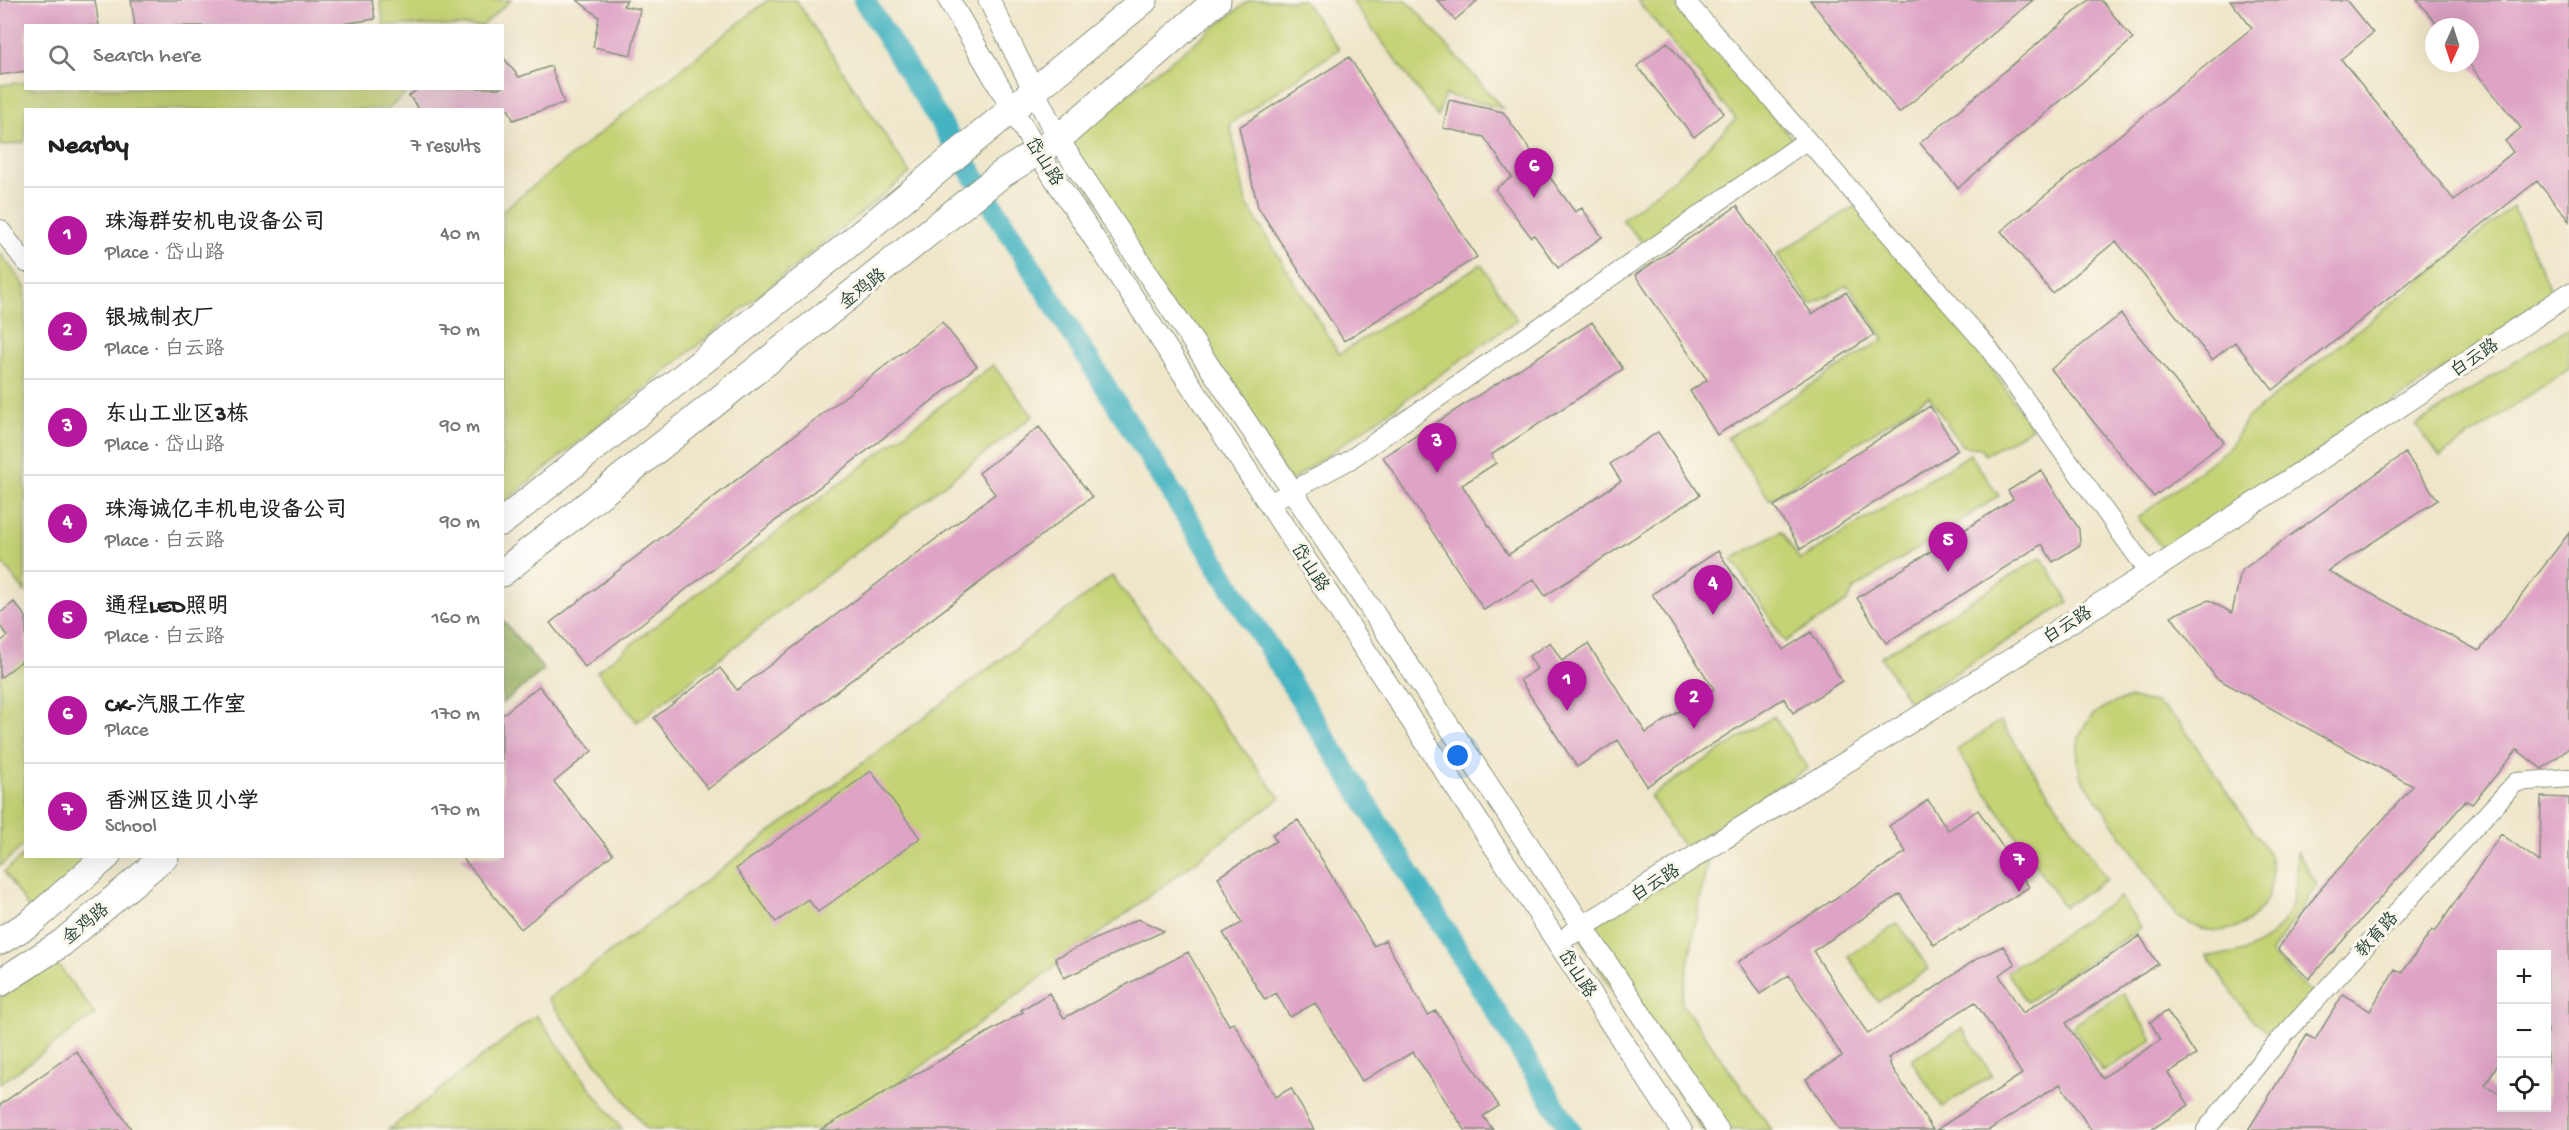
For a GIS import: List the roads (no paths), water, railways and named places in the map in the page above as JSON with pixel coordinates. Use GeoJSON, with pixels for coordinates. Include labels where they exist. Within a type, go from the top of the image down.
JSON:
{"type":"FeatureCollection","features":[{"type":"Feature","properties":{"kind":"main road"},"geometry":{"type":"LineString","coordinates":[[504,520],[988,130],[1144,0]]}},
{"type":"Feature","properties":{"kind":"main road","name":"金鸡路"},"geometry":{"type":"LineString","coordinates":[[504,571],[908,252],[1002,174],[1048,146],[1217,0]]}},
{"type":"Feature","properties":{"kind":"main road","name":"金鸡路"},"geometry":{"type":"LineString","coordinates":[[0,941],[30,923],[105,858]]}},
{"type":"Feature","properties":{"kind":"main road","name":"金鸡路"},"geometry":{"type":"LineString","coordinates":[[0,983],[62,943],[163,858]]}},
{"type":"Feature","properties":{"kind":"street","name":"岱山路"},"geometry":{"type":"LineString","coordinates":[[949,0],[1014,108],[1048,146],[1292,490],[1718,1130]]}},
{"type":"Feature","properties":{"kind":"street","name":"岱山路"},"geometry":{"type":"LineString","coordinates":[[989,0],[1034,91],[1048,146],[1269,502],[1681,1130]]}},
{"type":"Feature","properties":{"kind":"street"},"geometry":{"type":"LineString","coordinates":[[1685,0],[1987,346],[2149,573]]}},
{"type":"Feature","properties":{"kind":"street"},"geometry":{"type":"LineString","coordinates":[[1269,502],[1348,461],[1807,140]]}},
{"type":"Feature","properties":{"kind":"street"},"geometry":{"type":"LineString","coordinates":[[0,230],[24,260]]}},
{"type":"Feature","properties":{"kind":"street","name":"白云路"},"geometry":{"type":"LineString","coordinates":[[1558,942],[2149,573],[2569,294]]}},
{"type":"Feature","properties":{"kind":"street","name":"教育路"},"geometry":{"type":"LineString","coordinates":[[2206,1130],[2265,1056],[2516,782],[2569,778]]}},
{"type":"Feature","properties":{"kind":"waterway"},"geometry":{"type":"LineString","coordinates":[[864,0],[1570,1130]]}},
{"type":"Feature","properties":{"kind":"place","name":"CK-汽服工作室"},"geometry":{"type":"Point","coordinates":[1534,198]}},
{"type":"Feature","properties":{"kind":"place","name":"东山工业区3栋"},"geometry":{"type":"Point","coordinates":[1437,473]}},
{"type":"Feature","properties":{"kind":"place","name":"通程LED照明"},"geometry":{"type":"Point","coordinates":[1948,572]}},
{"type":"Feature","properties":{"kind":"place","name":"珠海诚亿丰机电设备公司"},"geometry":{"type":"Point","coordinates":[1713,615]}},
{"type":"Feature","properties":{"kind":"place","name":"珠海群安机电设备公司"},"geometry":{"type":"Point","coordinates":[1567,711]}},
{"type":"Feature","properties":{"kind":"place","name":"银城制衣厂"},"geometry":{"type":"Point","coordinates":[1694,729]}},
{"type":"Feature","properties":{"kind":"place","name":"香洲区造贝小学"},"geometry":{"type":"Point","coordinates":[2019,892]}}]}
